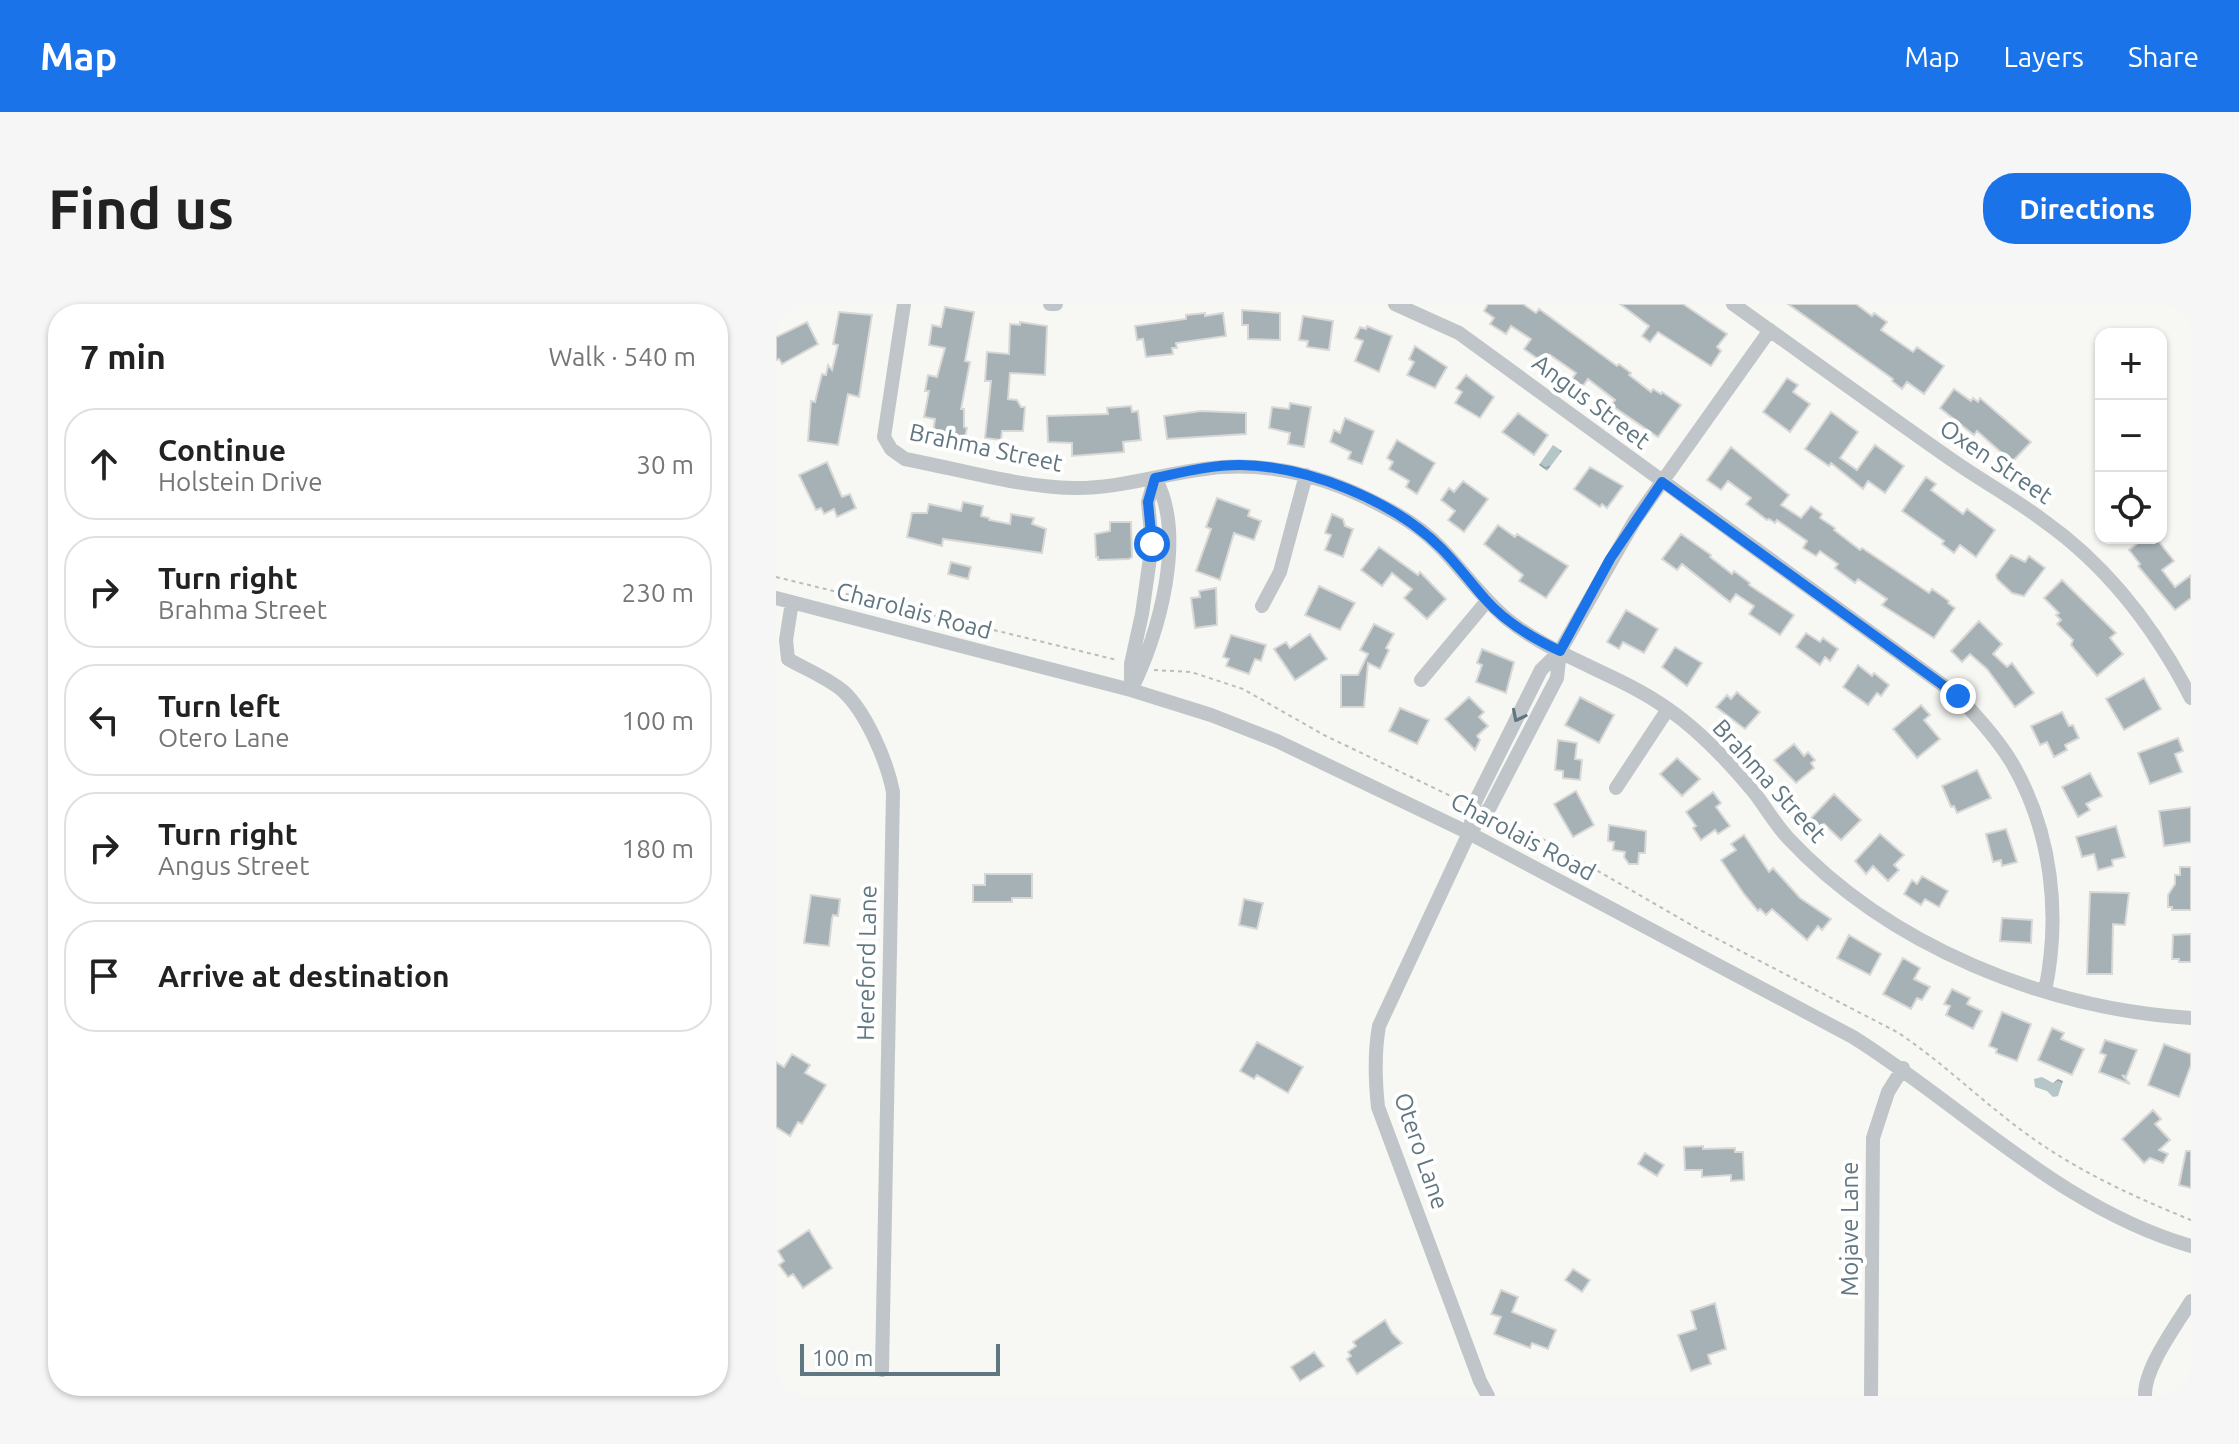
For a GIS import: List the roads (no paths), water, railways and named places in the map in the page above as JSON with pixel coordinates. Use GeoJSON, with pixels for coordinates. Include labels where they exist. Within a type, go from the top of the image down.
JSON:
{"type":"FeatureCollection","features":[{"type":"Feature","properties":{"kind":"street","name":"Brahma Street"},"geometry":{"type":"LineString","coordinates":[[904,304],[884,437],[891,449],[905,459],[1051,487],[1102,487],[1194,470],[1243,465],[1306,475],[1335,484],[1372,501],[1438,545],[1487,601],[1532,638],[1668,709],[1712,745],[1753,791],[1786,836],[1836,885],[1882,916],[1974,966],[2010,981],[2119,1009],[2191,1018]]}},
{"type":"Feature","properties":{"kind":"street","name":"Angus Street"},"geometry":{"type":"LineString","coordinates":[[1395,304],[1459,333],[1958,696],[1987,728],[2012,763],[2042,835],[2049,869],[2054,934],[2045,991]]}},
{"type":"Feature","properties":{"kind":"street","name":"Oxen Street"},"geometry":{"type":"LineString","coordinates":[[1733,304],[1955,462],[2045,521],[2085,553],[2150,625],[2191,698]]}},
{"type":"Feature","properties":{"kind":"street","name":"Otero Lane"},"geometry":{"type":"LineString","coordinates":[[1488,1396],[1448,1298],[1378,1107],[1375,1050],[1379,1026],[1469,833],[1475,802],[1541,670],[1560,651],[1610,559],[1770,330]]}},
{"type":"Feature","properties":{"kind":"street"},"geometry":{"type":"LineString","coordinates":[[1262,606],[1280,572],[1306,475]]}},
{"type":"Feature","properties":{"kind":"street"},"geometry":{"type":"LineString","coordinates":[[1131,690],[1147,658],[1164,588],[1169,550],[1166,497],[1155,478]]}},
{"type":"Feature","properties":{"kind":"street","name":"Charolais Road"},"geometry":{"type":"LineString","coordinates":[[776,598],[1131,690],[1211,715],[1277,741],[1469,833],[1853,1037],[1903,1068],[2018,1157],[2066,1189],[2102,1211],[2191,1246]]}},
{"type":"Feature","properties":{"kind":"street"},"geometry":{"type":"LineString","coordinates":[[1421,680],[1487,601]]}},
{"type":"Feature","properties":{"kind":"street","name":"Hereford Lane"},"geometry":{"type":"LineString","coordinates":[[792,602],[786,640],[788,659],[843,692],[872,732],[890,774],[893,792],[882,1370]]}},
{"type":"Feature","properties":{"kind":"street"},"geometry":{"type":"LineString","coordinates":[[1616,788],[1668,709]]}},
{"type":"Feature","properties":{"kind":"street","name":"Mojave Lane"},"geometry":{"type":"LineString","coordinates":[[1871,1396],[1873,1138],[1888,1092],[1903,1068]]}},
{"type":"Feature","properties":{"kind":"street"},"geometry":{"type":"LineString","coordinates":[[2145,1396],[2145,1385],[2155,1362],[2191,1301]]}},
{"type":"Feature","properties":{"kind":"water"},"geometry":{"type":"Polygon","coordinates":[[[1553,445],[1562,451],[1547,471],[1539,465],[1553,445]]]}},
{"type":"Feature","properties":{"kind":"water"},"geometry":{"type":"Polygon","coordinates":[[[2042,1077],[2053,1083],[2058,1079],[2063,1081],[2058,1096],[2053,1097],[2035,1087],[2034,1079],[2042,1077]]]}}]}
